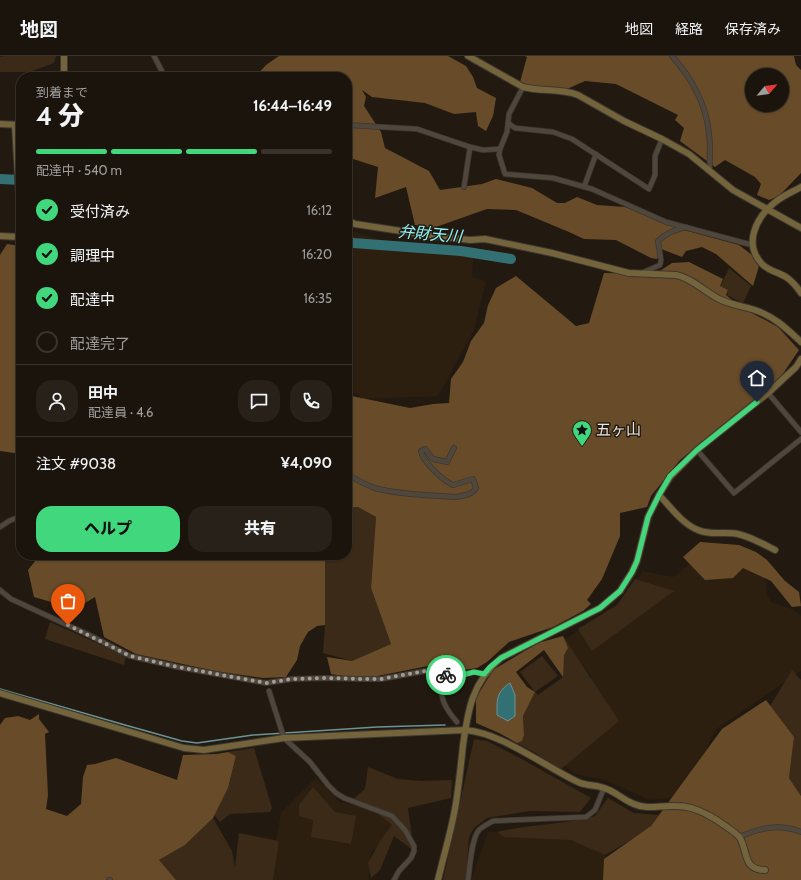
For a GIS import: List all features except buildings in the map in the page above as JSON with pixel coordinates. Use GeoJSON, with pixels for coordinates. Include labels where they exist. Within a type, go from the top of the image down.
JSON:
{"type":"FeatureCollection","features":[{"type":"Feature","properties":{"kind":"street"},"geometry":{"type":"LineString","coordinates":[[64,56],[64,72]]}},
{"type":"Feature","properties":{"kind":"street"},"geometry":{"type":"LineString","coordinates":[[154,56],[162,72]]}},
{"type":"Feature","properties":{"kind":"street"},"geometry":{"type":"LineString","coordinates":[[468,56],[523,87],[539,90],[571,92],[578,95],[624,121],[689,154],[733,190],[801,228]]}},
{"type":"Feature","properties":{"kind":"street"},"geometry":{"type":"LineString","coordinates":[[672,56],[691,80],[699,94],[706,115],[710,135],[710,172]]}},
{"type":"Feature","properties":{"kind":"street"},"geometry":{"type":"LineString","coordinates":[[523,87],[509,114],[507,132],[500,149],[499,156],[505,174],[553,178],[598,192],[666,222],[752,245]]}},
{"type":"Feature","properties":{"kind":"street"},"geometry":{"type":"LineString","coordinates":[[508,123],[515,128],[553,132],[572,139],[649,189],[655,175],[655,156],[662,139]]}},
{"type":"Feature","properties":{"kind":"street"},"geometry":{"type":"LineString","coordinates":[[0,124],[16,125]]}},
{"type":"Feature","properties":{"kind":"street"},"geometry":{"type":"LineString","coordinates":[[352,125],[417,129],[470,147],[483,150],[500,149]]}},
{"type":"Feature","properties":{"kind":"street"},"geometry":{"type":"LineString","coordinates":[[464,187],[470,147]]}},
{"type":"Feature","properties":{"kind":"street"},"geometry":{"type":"LineString","coordinates":[[584,187],[596,154]]}},
{"type":"Feature","properties":{"kind":"street"},"geometry":{"type":"LineString","coordinates":[[801,187],[775,202],[767,210],[754,230],[752,245],[762,264],[771,271],[786,277],[801,293]]}},
{"type":"Feature","properties":{"kind":"street"},"geometry":{"type":"LineString","coordinates":[[352,222],[412,234],[470,240],[485,238],[552,253],[629,273],[683,276],[707,293],[729,303],[755,310],[777,320],[801,342]]}},
{"type":"Feature","properties":{"kind":"street"},"geometry":{"type":"LineString","coordinates":[[642,273],[652,270],[660,265],[661,260],[658,241],[663,236],[673,231],[686,227]]}},
{"type":"Feature","properties":{"kind":"street"},"geometry":{"type":"LineString","coordinates":[[0,236],[16,237]]}},
{"type":"Feature","properties":{"kind":"street"},"geometry":{"type":"LineString","coordinates":[[438,880],[456,804],[468,713],[475,690],[484,674],[501,658],[600,608],[620,591],[632,572],[638,556],[648,517],[670,476],[697,450],[768,393],[796,367],[801,360]]}},
{"type":"Feature","properties":{"kind":"street"},"geometry":{"type":"LineString","coordinates":[[768,393],[801,432]]}},
{"type":"Feature","properties":{"kind":"street"},"geometry":{"type":"LineString","coordinates":[[697,450],[734,493],[801,439]]}},
{"type":"Feature","properties":{"kind":"street"},"geometry":{"type":"LineString","coordinates":[[352,477],[383,490],[455,497],[474,492],[476,488],[473,479],[452,485],[426,462],[421,451],[425,449],[433,459],[448,462],[454,448]]}},
{"type":"Feature","properties":{"kind":"street"},"geometry":{"type":"LineString","coordinates":[[659,495],[688,525],[697,530],[709,534],[737,534],[756,540],[775,550]]}},
{"type":"Feature","properties":{"kind":"street"},"geometry":{"type":"LineString","coordinates":[[0,527],[16,518]]}},
{"type":"Feature","properties":{"kind":"street"},"geometry":{"type":"LineString","coordinates":[[0,522],[9,521]]}},
{"type":"Feature","properties":{"kind":"street"},"geometry":{"type":"LineString","coordinates":[[0,590],[11,599],[89,635],[130,656],[178,667],[266,683],[292,679],[381,679],[431,670],[459,676],[474,672],[484,674]]}},
{"type":"Feature","properties":{"kind":"street"},"geometry":{"type":"LineString","coordinates":[[440,673],[443,703],[458,722]]}},
{"type":"Feature","properties":{"kind":"street"},"geometry":{"type":"LineString","coordinates":[[269,691],[284,738],[310,762],[327,784],[336,793],[344,798],[392,816],[405,830],[414,846],[414,851],[411,858],[399,871],[394,880]]}},
{"type":"Feature","properties":{"kind":"street"},"geometry":{"type":"LineString","coordinates":[[0,693],[184,748],[204,750],[284,738],[465,730],[476,731],[498,738],[579,783],[604,788],[633,804],[645,807],[676,806],[688,808],[708,815],[740,837],[748,861],[757,870],[765,870]]}},
{"type":"Feature","properties":{"kind":"street"},"geometry":{"type":"LineString","coordinates":[[468,880],[475,840],[478,831],[486,825],[493,821],[586,817],[595,810],[604,788]]}},
{"type":"Feature","properties":{"kind":"street"},"geometry":{"type":"LineString","coordinates":[[740,837],[766,828],[785,826],[801,832]]}},
{"type":"Feature","properties":{"kind":"shaded area"},"geometry":{"type":"Polygon","coordinates":[[[56,56],[54,63],[30,72],[0,72],[0,57],[56,56]]]}},
{"type":"Feature","properties":{"kind":"shaded area"},"geometry":{"type":"Polygon","coordinates":[[[279,56],[448,56],[466,66],[473,77],[477,88],[496,98],[493,116],[486,131],[478,126],[476,112],[454,114],[425,103],[372,97],[362,90],[366,97],[364,106],[381,132],[385,148],[429,171],[440,190],[482,184],[496,179],[532,188],[557,203],[565,203],[577,197],[597,205],[625,207],[684,230],[739,245],[752,255],[759,266],[753,286],[716,254],[702,247],[686,251],[682,257],[661,249],[657,259],[651,258],[616,240],[584,239],[516,210],[487,209],[433,228],[415,225],[406,187],[375,198],[378,167],[352,159],[352,72],[260,72],[266,65],[279,56]]]}},
{"type":"Feature","properties":{"kind":"shaded area"},"geometry":{"type":"Polygon","coordinates":[[[525,56],[794,56],[796,65],[801,70],[801,173],[779,196],[769,200],[757,195],[761,184],[755,177],[725,160],[715,167],[680,141],[684,128],[675,120],[678,115],[616,84],[585,81],[567,89],[534,87],[520,82],[527,57],[525,56]]]}},
{"type":"Feature","properties":{"kind":"shaded area"},"geometry":{"type":"Polygon","coordinates":[[[352,231],[381,240],[416,247],[474,248],[472,277],[486,281],[474,330],[438,396],[364,399],[352,391],[352,231]]]}},
{"type":"Feature","properties":{"kind":"shaded area"},"geometry":{"type":"Polygon","coordinates":[[[7,244],[16,245],[16,453],[0,451],[0,255],[7,244]]]}},
{"type":"Feature","properties":{"kind":"shaded area"},"geometry":{"type":"Polygon","coordinates":[[[689,262],[723,279],[720,286],[728,290],[726,295],[741,307],[778,327],[799,350],[782,375],[764,392],[680,460],[651,496],[647,507],[620,513],[620,536],[602,579],[587,600],[591,604],[583,611],[553,627],[509,642],[487,662],[477,668],[456,671],[433,665],[362,679],[331,674],[327,657],[352,661],[391,644],[371,588],[376,517],[358,507],[352,508],[352,396],[410,408],[449,403],[451,379],[463,362],[471,341],[484,323],[488,305],[496,288],[516,276],[576,326],[589,323],[604,273],[655,274],[672,263],[689,262]]]}},
{"type":"Feature","properties":{"kind":"shaded area"},"geometry":{"type":"Polygon","coordinates":[[[729,268],[751,286],[743,303],[727,295],[728,290],[720,287],[729,268]]]}},
{"type":"Feature","properties":{"kind":"shaded area"},"geometry":{"type":"Polygon","coordinates":[[[358,507],[376,517],[371,588],[391,644],[352,661],[323,653],[325,625],[325,560],[352,560],[352,508],[358,507]]]}},
{"type":"Feature","properties":{"kind":"shaded area"},"geometry":{"type":"Polygon","coordinates":[[[700,542],[739,545],[756,552],[767,560],[785,581],[799,592],[801,606],[792,607],[771,581],[743,568],[733,578],[705,580],[683,557],[700,542]]]}},
{"type":"Feature","properties":{"kind":"shaded area"},"geometry":{"type":"Polygon","coordinates":[[[752,558],[765,573],[767,595],[771,602],[792,609],[801,616],[801,671],[715,730],[685,796],[649,800],[605,780],[576,774],[560,763],[554,707],[592,677],[564,640],[621,603],[638,580],[642,571],[673,577],[694,561],[752,558]]]}},
{"type":"Feature","properties":{"kind":"shaded area"},"geometry":{"type":"Polygon","coordinates":[[[36,560],[325,560],[325,625],[317,626],[308,632],[300,646],[297,660],[286,677],[263,678],[215,671],[136,654],[104,637],[95,597],[75,609],[34,597],[28,570],[36,560]]]}},
{"type":"Feature","properties":{"kind":"shaded area"},"geometry":{"type":"Polygon","coordinates":[[[635,579],[674,591],[592,651],[578,629],[617,605],[635,579]]]}},
{"type":"Feature","properties":{"kind":"shaded area"},"geometry":{"type":"Polygon","coordinates":[[[50,622],[126,656],[124,665],[45,639],[50,622]]]}},
{"type":"Feature","properties":{"kind":"shaded area"},"geometry":{"type":"Polygon","coordinates":[[[563,636],[619,721],[560,770],[536,753],[517,743],[522,741],[524,735],[523,716],[535,692],[538,695],[563,677],[563,636]]]}},
{"type":"Feature","properties":{"kind":"shaded area"},"geometry":{"type":"Polygon","coordinates":[[[563,636],[568,648],[564,655],[563,677],[544,650],[516,672],[527,687],[535,692],[523,716],[524,735],[522,741],[517,743],[476,723],[476,698],[493,670],[538,643],[563,636]]]}},
{"type":"Feature","properties":{"kind":"shaded area"},"geometry":{"type":"Polygon","coordinates":[[[542,656],[558,676],[535,692],[520,672],[542,656]]]}},
{"type":"Feature","properties":{"kind":"shaded area"},"geometry":{"type":"Polygon","coordinates":[[[792,670],[801,680],[801,796],[789,778],[794,737],[770,706],[792,670]]]}},
{"type":"Feature","properties":{"kind":"shaded area"},"geometry":{"type":"Polygon","coordinates":[[[766,700],[794,737],[789,778],[801,796],[801,880],[603,880],[604,859],[651,826],[722,729],[766,700]]]}},
{"type":"Feature","properties":{"kind":"shaded area"},"geometry":{"type":"Polygon","coordinates":[[[39,714],[39,719],[49,732],[45,734],[48,795],[46,809],[67,816],[81,804],[83,777],[87,765],[116,758],[177,780],[183,755],[217,754],[228,752],[236,756],[228,788],[213,818],[185,845],[159,860],[176,880],[0,880],[0,725],[5,718],[18,716],[30,720],[39,714]]]}},
{"type":"Feature","properties":{"kind":"shaded area"},"geometry":{"type":"Polygon","coordinates":[[[474,739],[487,741],[591,798],[580,812],[530,811],[487,818],[474,828],[469,837],[466,880],[443,880],[474,739]]]}},
{"type":"Feature","properties":{"kind":"shaded area"},"geometry":{"type":"Polygon","coordinates":[[[254,748],[272,808],[270,812],[230,814],[220,822],[214,815],[228,788],[236,756],[228,752],[254,748]]]}},
{"type":"Feature","properties":{"kind":"shaded area"},"geometry":{"type":"Polygon","coordinates":[[[368,767],[398,779],[421,781],[452,780],[451,798],[408,808],[414,851],[394,836],[380,870],[371,878],[368,863],[380,841],[392,825],[370,807],[352,800],[365,789],[368,767]]]}},
{"type":"Feature","properties":{"kind":"shaded area"},"geometry":{"type":"Polygon","coordinates":[[[316,778],[339,802],[379,809],[395,826],[371,853],[368,880],[269,880],[281,813],[316,778]]]}},
{"type":"Feature","properties":{"kind":"shaded area"},"geometry":{"type":"Polygon","coordinates":[[[313,787],[335,812],[356,816],[351,844],[311,837],[313,820],[299,816],[299,805],[313,787]]]}},
{"type":"Feature","properties":{"kind":"shaded area"},"geometry":{"type":"Polygon","coordinates":[[[608,798],[634,813],[659,815],[647,831],[605,855],[571,840],[504,837],[497,832],[595,816],[608,798]]]}},
{"type":"Feature","properties":{"kind":"shaded area"},"geometry":{"type":"Polygon","coordinates":[[[213,818],[232,851],[235,867],[239,833],[279,841],[273,880],[176,880],[159,860],[185,845],[213,818]]]}},
{"type":"Feature","properties":{"kind":"shaded area"},"geometry":{"type":"Polygon","coordinates":[[[488,832],[605,833],[606,880],[471,880],[488,832]]]}},
{"type":"Feature","properties":{"kind":"water"},"geometry":{"type":"Polygon","coordinates":[[[510,683],[515,695],[515,716],[508,721],[497,715],[497,705],[500,693],[505,686],[510,683]]]}},
{"type":"Feature","properties":{"kind":"waterway","name":"弁財天川"},"geometry":{"type":"LineString","coordinates":[[0,179],[16,180]]}},
{"type":"Feature","properties":{"kind":"waterway","name":"弁財天川"},"geometry":{"type":"LineString","coordinates":[[352,242],[461,251],[511,259]]}},
{"type":"Feature","properties":{"kind":"waterway"},"geometry":{"type":"LineString","coordinates":[[0,689],[182,741],[197,743],[253,735],[377,727],[445,725]]}},
{"type":"Feature","properties":{"kind":"way so far"},"geometry":{"type":"LineString","coordinates":[[68,625],[130,656],[178,667],[266,683],[292,679],[381,679],[431,670],[446,675]]}},
{"type":"Feature","properties":{"kind":"place","name":"五ヶ山"},"geometry":{"type":"Point","coordinates":[582,447]}},
{"type":"Feature","properties":{"kind":"route"},"geometry":{"type":"LineString","coordinates":[[446,675],[459,676],[474,672],[484,674],[501,658],[600,608],[620,591],[637,561],[648,517],[670,476],[697,450],[757,402]]}}]}
